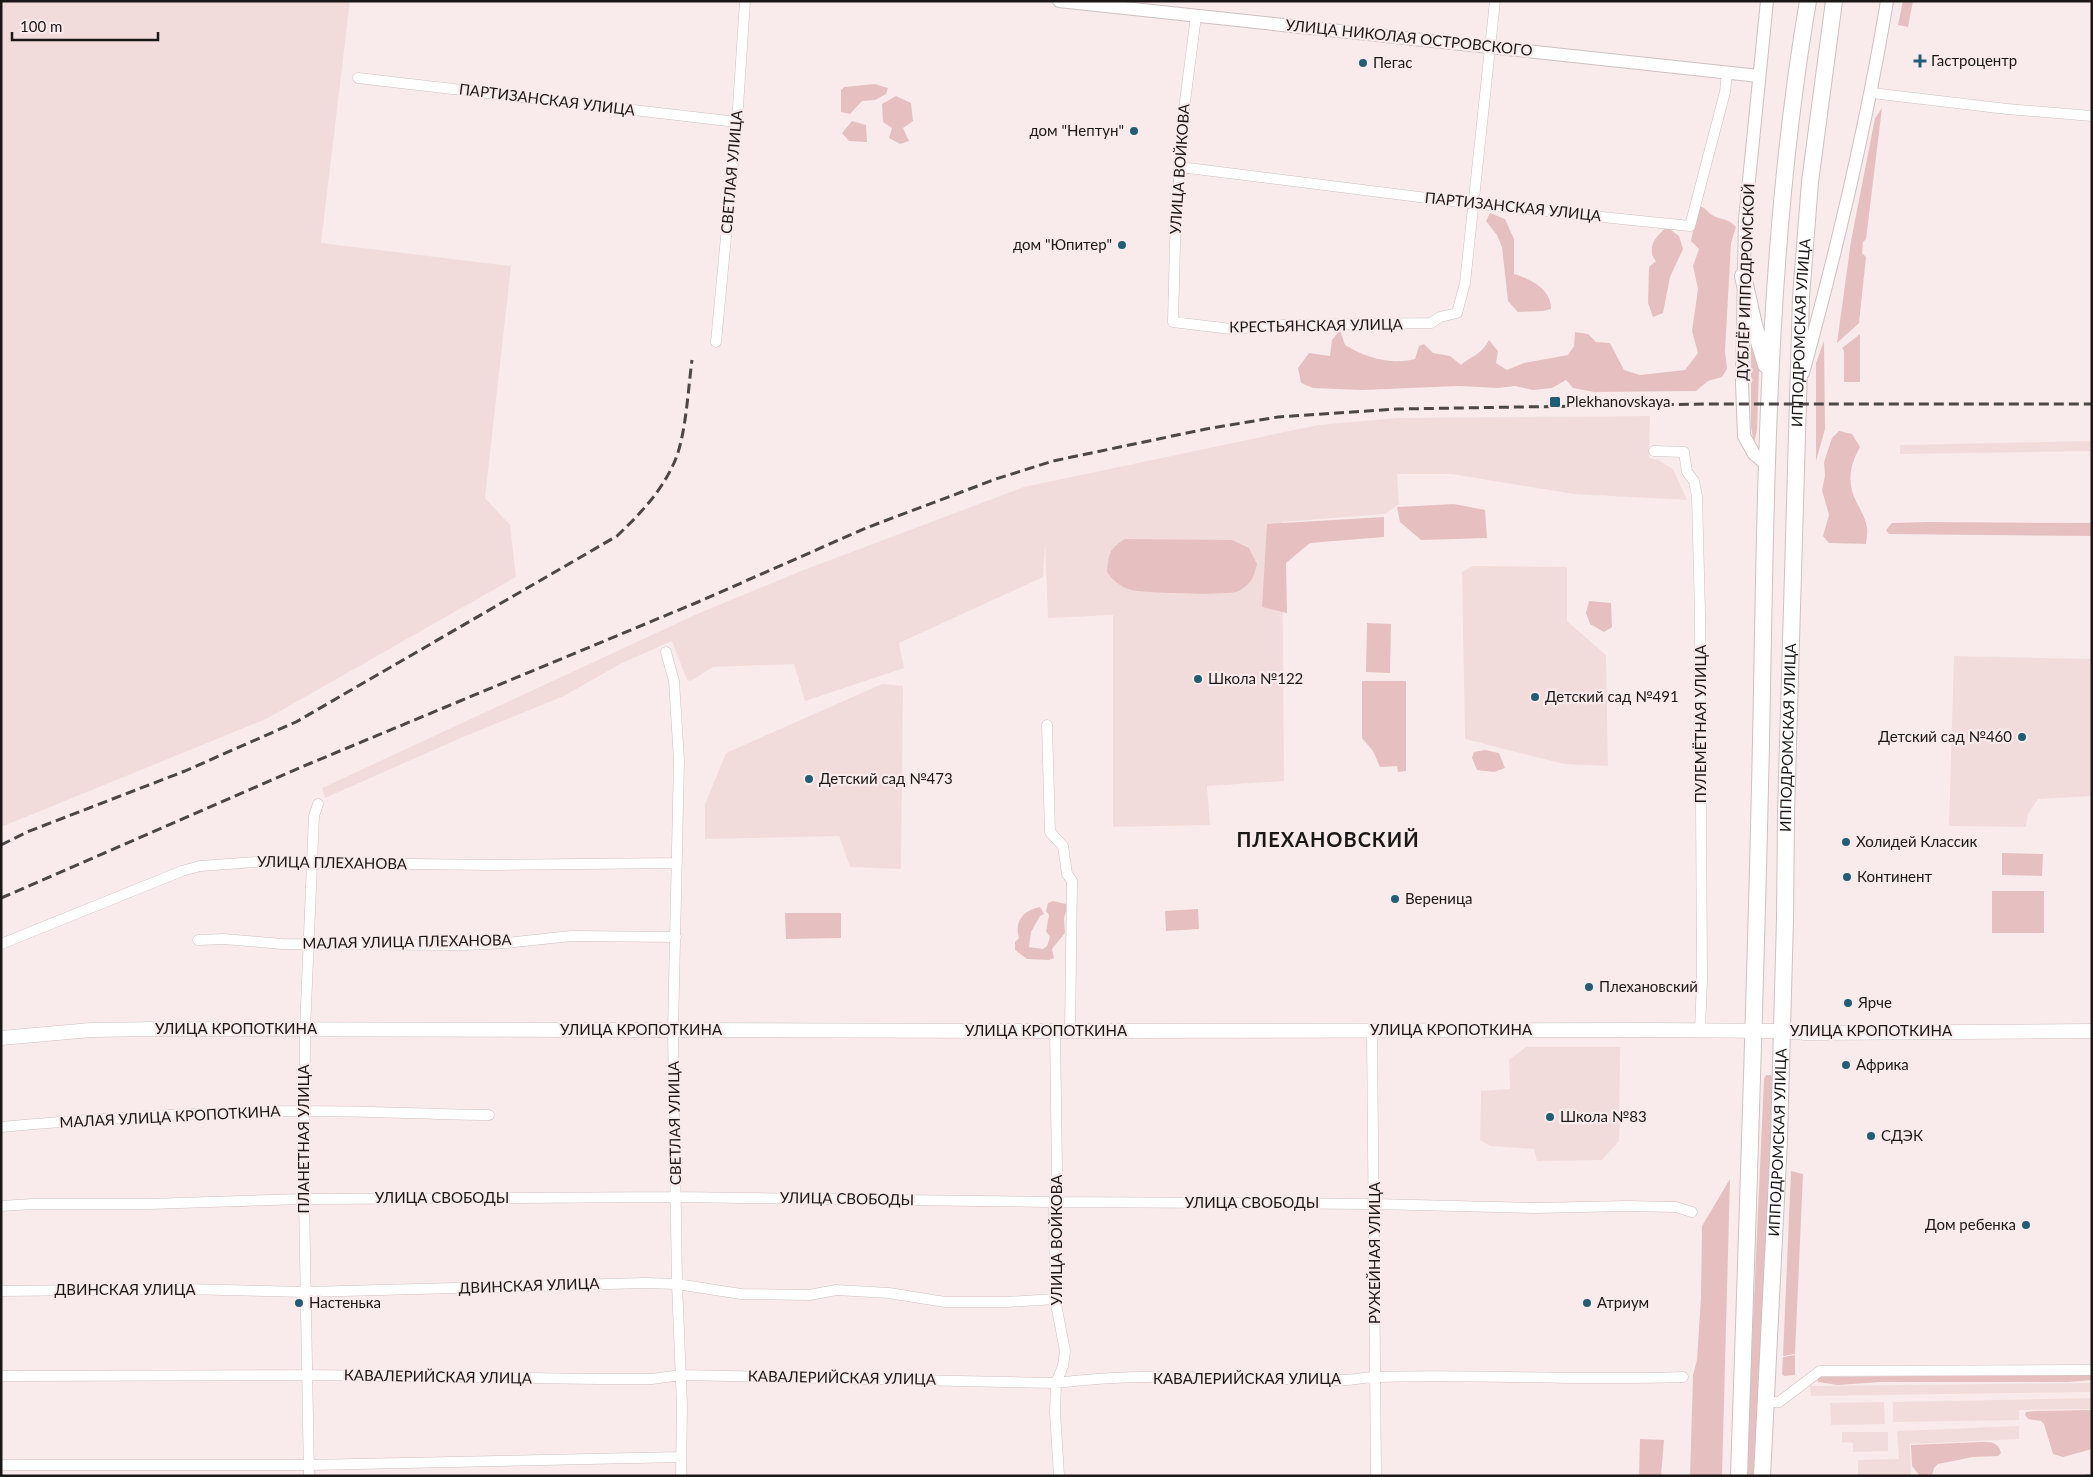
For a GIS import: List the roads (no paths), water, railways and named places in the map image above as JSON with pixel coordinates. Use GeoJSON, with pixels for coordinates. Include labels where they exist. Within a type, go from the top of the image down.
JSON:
{"type":"FeatureCollection","features":[{"type":"Feature","properties":{"kind":"highway","name":"ИППОДРОМСКАЯ УЛИЦА"},"geometry":{"type":"LineString","coordinates":[[1739,1476],[1754,1032],[1769,374],[1784,185],[1808,1]]}},
{"type":"Feature","properties":{"kind":"highway","name":"ИППОДРОМСКАЯ УЛИЦА"},"geometry":{"type":"LineString","coordinates":[[1762,1476],[1778,1157],[1801,297],[1810,182],[1834,1]]}},
{"type":"Feature","properties":{"kind":"highway"},"geometry":{"type":"LineString","coordinates":[[1744,276],[1754,325],[1769,374]]}},
{"type":"Feature","properties":{"kind":"main road","name":"УЛИЦА КРОПОТКИНА"},"geometry":{"type":"LineString","coordinates":[[1,1038],[91,1030],[1782,1031],[1806,1033],[2092,1031]]}},
{"type":"Feature","properties":{"kind":"street","name":"СВЕТЛАЯ УЛИЦА"},"geometry":{"type":"LineString","coordinates":[[716,342],[737,122],[745,1]]}},
{"type":"Feature","properties":{"kind":"street","name":"УЛИЦА НИКОЛАЯ ОСТРОВСКОГО"},"geometry":{"type":"LineString","coordinates":[[1059,1],[1118,4],[1196,16],[1759,76]]}},
{"type":"Feature","properties":{"kind":"street"},"geometry":{"type":"LineString","coordinates":[[1474,204],[1495,1]]}},
{"type":"Feature","properties":{"kind":"street","name":"ДУБЛЁР ИППОДРОМСКОЙ"},"geometry":{"type":"LineString","coordinates":[[1767,1],[1745,220],[1744,276],[1744,436],[1754,454],[1767,465]]}},
{"type":"Feature","properties":{"kind":"street"},"geometry":{"type":"LineString","coordinates":[[1799,388],[1836,253],[1872,93],[1887,1]]}},
{"type":"Feature","properties":{"kind":"street","name":"УЛИЦА ВОЙКОВА"},"geometry":{"type":"LineString","coordinates":[[1172,322],[1183,117],[1196,16]]}},
{"type":"Feature","properties":{"kind":"street","name":"ПАРТИЗАНСКАЯ УЛИЦА"},"geometry":{"type":"LineString","coordinates":[[1180,167],[1474,204],[1690,226],[1725,92],[1727,73]]}},
{"type":"Feature","properties":{"kind":"street","name":"ПАРТИЗАНСКАЯ УЛИЦА"},"geometry":{"type":"LineString","coordinates":[[358,78],[737,122]]}},
{"type":"Feature","properties":{"kind":"street"},"geometry":{"type":"LineString","coordinates":[[1872,93],[2007,109],[2092,116]]}},
{"type":"Feature","properties":{"kind":"street","name":"КРЕСТЬЯНСКАЯ УЛИЦА"},"geometry":{"type":"LineString","coordinates":[[1172,322],[1231,330],[1284,325],[1431,323],[1440,317],[1456,313],[1465,283],[1474,204]]}},
{"type":"Feature","properties":{"kind":"street","name":"ПУЛЕМЁТНАЯ УЛИЦА"},"geometry":{"type":"LineString","coordinates":[[1654,451],[1684,452],[1687,472],[1694,481],[1697,496],[1700,613],[1702,979],[1700,1031]]}},
{"type":"Feature","properties":{"kind":"street","name":"СВЕТЛАЯ УЛИЦА"},"geometry":{"type":"LineString","coordinates":[[666,652],[674,681],[678,750],[673,1030],[677,1284],[681,1374],[681,1476]]}},
{"type":"Feature","properties":{"kind":"street"},"geometry":{"type":"LineString","coordinates":[[1047,725],[1050,832],[1063,846],[1067,874],[1072,881],[1070,1031]]}},
{"type":"Feature","properties":{"kind":"street","name":"ПЛАНЕТНАЯ УЛИЦА"},"geometry":{"type":"LineString","coordinates":[[309,1470],[304,1199],[305,1030],[314,816],[318,804]]}},
{"type":"Feature","properties":{"kind":"street","name":"УЛИЦА ПЛЕХАНОВА"},"geometry":{"type":"LineString","coordinates":[[1,944],[182,871],[200,866],[257,862],[490,865],[677,863]]}},
{"type":"Feature","properties":{"kind":"street","name":"МАЛАЯ УЛИЦА ПЛЕХАНОВА"},"geometry":{"type":"LineString","coordinates":[[198,940],[224,939],[282,944],[465,944],[505,943],[571,936],[676,938]]}},
{"type":"Feature","properties":{"kind":"street","name":"УЛИЦА ВОЙКОВА"},"geometry":{"type":"LineString","coordinates":[[1055,1031],[1057,1172],[1054,1202],[1056,1298],[1065,1351],[1063,1366],[1056,1383],[1055,1412],[1059,1476]]}},
{"type":"Feature","properties":{"kind":"street","name":"РУЖЕЙНАЯ УЛИЦА"},"geometry":{"type":"LineString","coordinates":[[1372,1031],[1376,1476]]}},
{"type":"Feature","properties":{"kind":"street","name":"МАЛАЯ УЛИЦА КРОПОТКИНА"},"geometry":{"type":"LineString","coordinates":[[1,1127],[174,1115],[304,1111],[488,1116]]}},
{"type":"Feature","properties":{"kind":"street","name":"УЛИЦА СВОБОДЫ"},"geometry":{"type":"LineString","coordinates":[[1,1206],[304,1199],[676,1197],[1374,1204],[1535,1208],[1627,1206],[1676,1208],[1692,1212]]}},
{"type":"Feature","properties":{"kind":"street","name":"ДВИНСКАЯ УЛИЦА"},"geometry":{"type":"LineString","coordinates":[[1,1291],[183,1289],[306,1292],[645,1283],[677,1284],[741,1294],[809,1295],[836,1290],[889,1293],[945,1302],[1006,1302],[1056,1298]]}},
{"type":"Feature","properties":{"kind":"street"},"geometry":{"type":"LineString","coordinates":[[1765,1402],[1779,1402],[1820,1371],[2092,1370]]}},
{"type":"Feature","properties":{"kind":"street","name":"КАВАЛЕРИЙСКАЯ УЛИЦА"},"geometry":{"type":"LineString","coordinates":[[1,1376],[307,1375],[652,1379],[681,1374],[825,1379],[976,1380],[1056,1383],[1092,1378],[1260,1377],[1345,1380],[1376,1377],[1683,1377]]}},
{"type":"Feature","properties":{"kind":"street"},"geometry":{"type":"LineString","coordinates":[[1,1464],[309,1470],[681,1457]]}},
{"type":"Feature","properties":{"kind":"waterway"},"geometry":{"type":"LineString","coordinates":[[2086,1476],[2092,1475]]}},
{"type":"Feature","properties":{"kind":"railway"},"geometry":{"type":"LineString","coordinates":[[1,845],[27,832],[185,771],[296,722],[617,536],[649,502],[663,484],[674,463],[684,427],[692,360]]}},
{"type":"Feature","properties":{"kind":"railway"},"geometry":{"type":"LineString","coordinates":[[1,898],[311,763],[698,602],[866,528],[996,479],[1053,461],[1206,429],[1278,417],[1397,409],[1707,404],[2092,404]]}},
{"type":"Feature","properties":{"kind":"place","name":"Гастроцентр"},"geometry":{"type":"Point","coordinates":[1920,61]}},
{"type":"Feature","properties":{"kind":"place","name":"Пегас"},"geometry":{"type":"Point","coordinates":[1363,63]}},
{"type":"Feature","properties":{"kind":"place","name":"дом \"Нептун\""},"geometry":{"type":"Point","coordinates":[1134,131]}},
{"type":"Feature","properties":{"kind":"place","name":"дом \"Юпитер\""},"geometry":{"type":"Point","coordinates":[1122,245]}},
{"type":"Feature","properties":{"kind":"place","name":"Plekhanovskaya"},"geometry":{"type":"Point","coordinates":[1555,402]}},
{"type":"Feature","properties":{"kind":"place","name":"Школа №122"},"geometry":{"type":"Point","coordinates":[1198,679]}},
{"type":"Feature","properties":{"kind":"place","name":"Детский сад №491"},"geometry":{"type":"Point","coordinates":[1535,697]}},
{"type":"Feature","properties":{"kind":"place","name":"Детский сад №460"},"geometry":{"type":"Point","coordinates":[2022,737]}},
{"type":"Feature","properties":{"kind":"place","name":"Детский сад №473"},"geometry":{"type":"Point","coordinates":[809,779]}},
{"type":"Feature","properties":{"kind":"place","name":"Холидей Классик"},"geometry":{"type":"Point","coordinates":[1846,842]}},
{"type":"Feature","properties":{"kind":"place","name":"Континент"},"geometry":{"type":"Point","coordinates":[1847,877]}},
{"type":"Feature","properties":{"kind":"place","name":"Вереница"},"geometry":{"type":"Point","coordinates":[1395,899]}},
{"type":"Feature","properties":{"kind":"place","name":"Плехановский"},"geometry":{"type":"Point","coordinates":[1589,987]}},
{"type":"Feature","properties":{"kind":"place","name":"Ярче"},"geometry":{"type":"Point","coordinates":[1848,1003]}},
{"type":"Feature","properties":{"kind":"place","name":"Африка"},"geometry":{"type":"Point","coordinates":[1846,1065]}},
{"type":"Feature","properties":{"kind":"place","name":"Школа №83"},"geometry":{"type":"Point","coordinates":[1550,1117]}},
{"type":"Feature","properties":{"kind":"place","name":"СДЭК"},"geometry":{"type":"Point","coordinates":[1871,1136]}},
{"type":"Feature","properties":{"kind":"place","name":"Дом ребенка"},"geometry":{"type":"Point","coordinates":[2026,1225]}},
{"type":"Feature","properties":{"kind":"place","name":"Настенька"},"geometry":{"type":"Point","coordinates":[299,1303]}},
{"type":"Feature","properties":{"kind":"place","name":"Атриум"},"geometry":{"type":"Point","coordinates":[1587,1303]}},
{"type":"Feature","properties":{"kind":"district","name":"ПЛЕХАНОВСКИЙ"},"geometry":{"type":"Point","coordinates":[1328,840]}}]}
